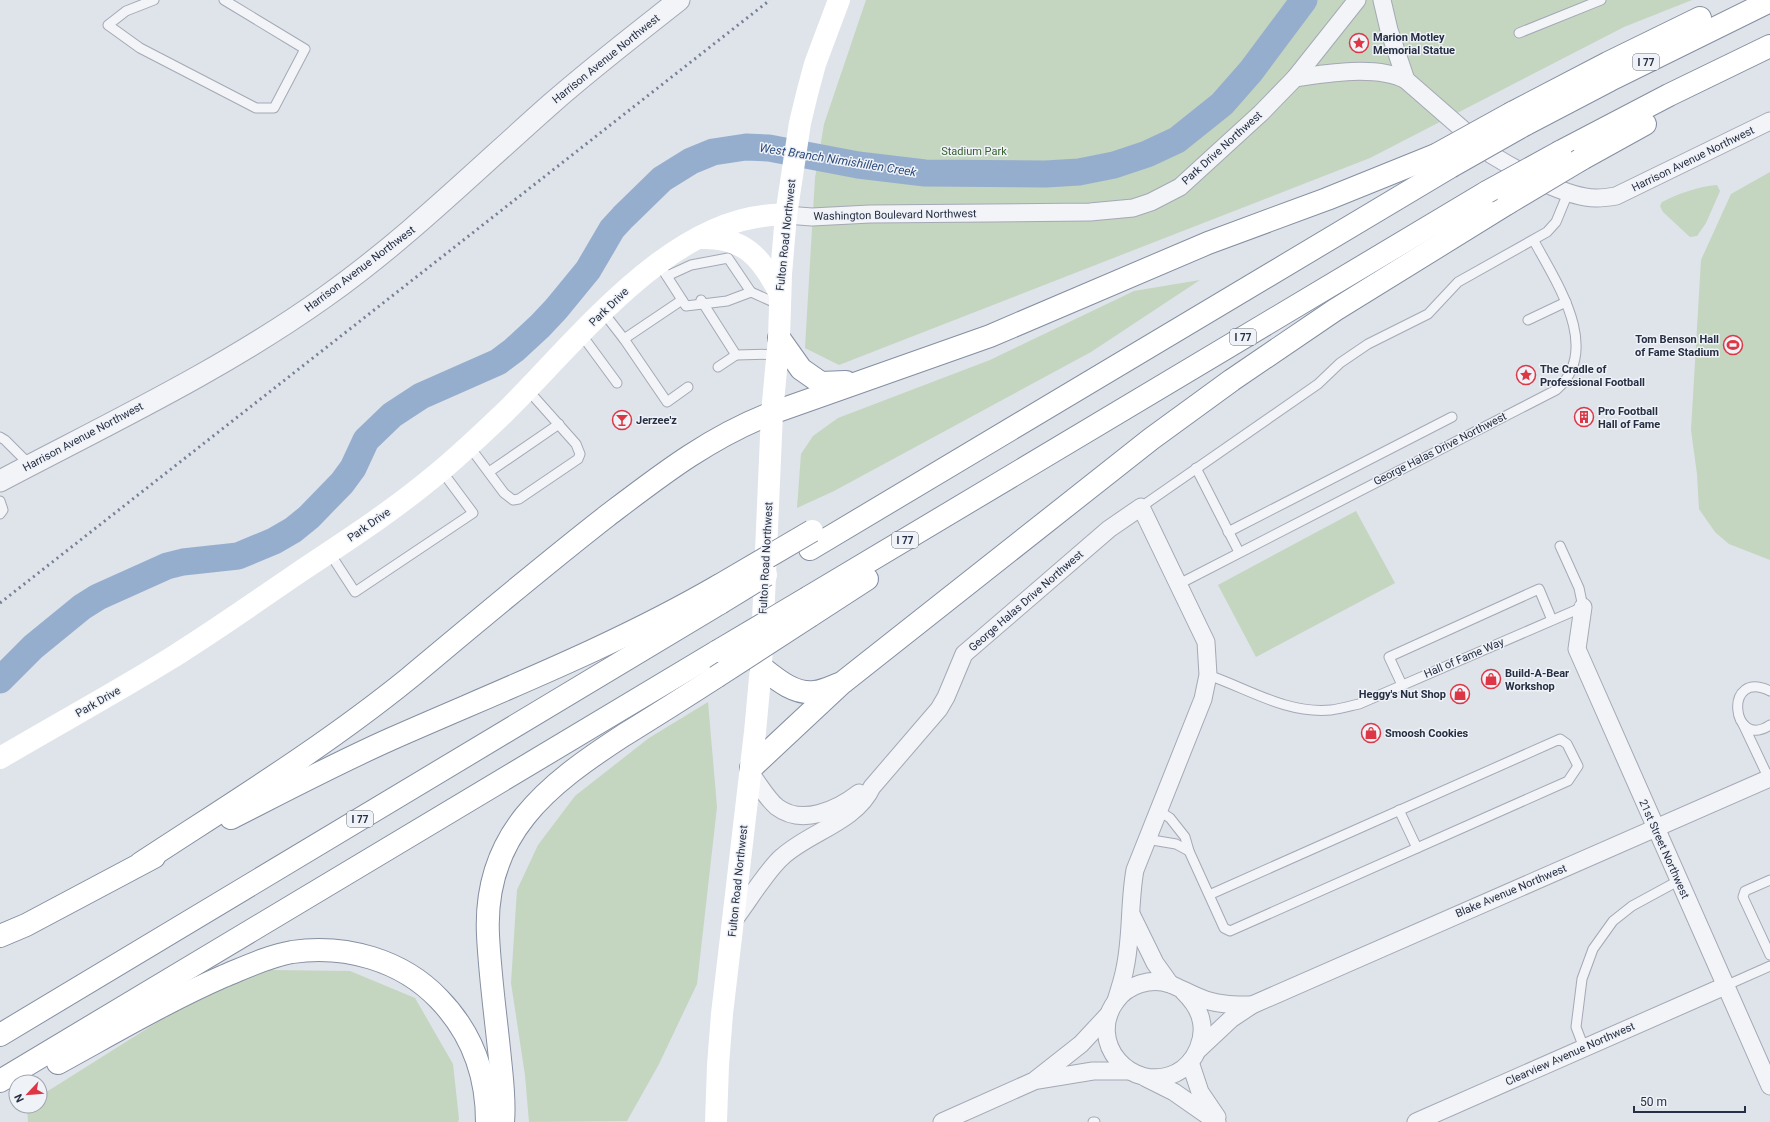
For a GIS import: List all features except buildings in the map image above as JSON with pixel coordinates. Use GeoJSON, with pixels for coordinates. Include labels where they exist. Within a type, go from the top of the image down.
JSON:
{"type":"FeatureCollection","features":[{"type":"Feature","properties":{"kind":"main road","name":"Fulton Road Northwest"},"geometry":{"type":"LineString","coordinates":[[716,1122],[719,1050],[751,771],[761,667],[772,413],[788,206],[800,123],[815,64],[839,0]]}},
{"type":"Feature","properties":{"kind":"main road"},"geometry":{"type":"LineString","coordinates":[[141,863],[320,745],[364,713],[550,560],[654,480],[709,442],[742,425],[772,413],[990,336],[1208,243],[1327,199],[1443,161],[1518,119],[1608,63],[1732,2],[1741,0]]}},
{"type":"Feature","properties":{"kind":"main road","name":"I 77"},"geometry":{"type":"LineString","coordinates":[[1518,119],[1617,76],[1770,1]]}},
{"type":"Feature","properties":{"kind":"main road"},"geometry":{"type":"LineString","coordinates":[[751,771],[842,683],[1080,493],[1219,389],[1335,310],[1508,203],[1580,160],[1663,114],[1767,47]]}},
{"type":"Feature","properties":{"kind":"main road","name":"I 77"},"geometry":{"type":"LineString","coordinates":[[0,1081],[718,652],[809,607],[1001,482],[1486,192],[1560,152],[1767,47]]}},
{"type":"Feature","properties":{"kind":"main road","name":"I 77"},"geometry":{"type":"LineString","coordinates":[[0,1034],[720,594],[811,540],[984,446],[1443,161]]}},
{"type":"Feature","properties":{"kind":"main road","name":"Park Drive"},"geometry":{"type":"LineString","coordinates":[[0,758],[169,660],[374,522],[441,470],[469,446],[603,312],[642,276],[663,270],[697,238],[728,224],[751,217],[768,214],[788,206]]}},
{"type":"Feature","properties":{"kind":"main road"},"geometry":{"type":"LineString","coordinates":[[697,238],[716,237],[741,244],[753,253],[764,267],[780,299]]}},
{"type":"Feature","properties":{"kind":"main road"},"geometry":{"type":"LineString","coordinates":[[778,346],[801,369],[821,383],[859,382]]}},
{"type":"Feature","properties":{"kind":"main road"},"geometry":{"type":"LineString","coordinates":[[0,936],[26,925],[141,863],[330,767],[391,739],[568,663],[720,594]]}},
{"type":"Feature","properties":{"kind":"main road"},"geometry":{"type":"LineString","coordinates":[[503,1122],[503,1090],[488,918],[495,870],[504,848],[515,828],[529,810],[560,779],[600,751],[716,677],[809,607]]}},
{"type":"Feature","properties":{"kind":"main road"},"geometry":{"type":"LineString","coordinates":[[761,667],[782,683],[794,689],[813,692],[842,683]]}},
{"type":"Feature","properties":{"kind":"main road"},"geometry":{"type":"LineString","coordinates":[[0,1087],[41,1073],[192,990],[248,966],[292,952],[329,950],[373,958],[394,966],[414,977],[432,991],[460,1024],[480,1065],[485,1087],[487,1122]]}},
{"type":"Feature","properties":{"kind":"street","name":"Harrison Avenue Northwest"},"geometry":{"type":"LineString","coordinates":[[0,481],[232,357],[325,298],[404,237],[551,104],[679,0]]}},
{"type":"Feature","properties":{"kind":"street","name":"Park Drive Northwest"},"geometry":{"type":"LineString","coordinates":[[1004,212],[1112,211],[1133,208],[1161,198],[1180,187],[1261,113],[1295,78],[1357,0]]}},
{"type":"Feature","properties":{"kind":"street"},"geometry":{"type":"LineString","coordinates":[[1382,0],[1389,30],[1406,80]]}},
{"type":"Feature","properties":{"kind":"street"},"geometry":{"type":"LineString","coordinates":[[1295,78],[1337,71],[1382,73],[1398,76],[1406,80],[1492,155],[1506,164],[1568,193]]}},
{"type":"Feature","properties":{"kind":"street","name":"Harrison Avenue Northwest"},"geometry":{"type":"LineString","coordinates":[[1568,193],[1597,198],[1616,196],[1770,121]]}},
{"type":"Feature","properties":{"kind":"street","name":"Washington Boulevard Northwest"},"geometry":{"type":"LineString","coordinates":[[788,206],[812,217],[870,214],[1004,212]]}},
{"type":"Feature","properties":{"kind":"street"},"geometry":{"type":"LineString","coordinates":[[1141,507],[1206,642],[1208,675],[1203,699],[1146,839],[1135,870],[1131,892],[1131,914],[1125,968],[1106,1030],[1109,1045],[1117,1060],[1137,1074],[1174,1092],[1217,1122]]}},
{"type":"Feature","properties":{"kind":"street","name":"George Halas Drive Northwest"},"geometry":{"type":"LineString","coordinates":[[734,920],[774,864],[794,847],[855,809],[866,799],[872,787],[939,709],[946,697],[964,654],[1109,529],[1141,507]]}},
{"type":"Feature","properties":{"kind":"street","name":"21st Street Northwest"},"geometry":{"type":"LineString","coordinates":[[1583,607],[1577,650],[1770,1086]]}},
{"type":"Feature","properties":{"kind":"street","name":"George Halas Drive Northwest"},"geometry":{"type":"LineString","coordinates":[[751,771],[775,805],[790,814],[806,816],[834,808],[872,787]]}},
{"type":"Feature","properties":{"kind":"street","name":"Blake Avenue Northwest"},"geometry":{"type":"LineString","coordinates":[[1194,1056],[1231,1019],[1252,1005],[1769,778]]}},
{"type":"Feature","properties":{"kind":"street"},"geometry":{"type":"LineString","coordinates":[[806,816],[814,835]]}},
{"type":"Feature","properties":{"kind":"street"},"geometry":{"type":"LineString","coordinates":[[1034,1081],[1093,1071],[1137,1074],[1161,1078],[1177,1073],[1194,1056],[1202,1032],[1200,1016],[1194,1002],[1176,988],[1155,963],[1131,914]]}},
{"type":"Feature","properties":{"kind":"street"},"geometry":{"type":"LineString","coordinates":[[942,1122],[966,1117],[1034,1081],[1081,1044],[1126,991],[1140,984],[1155,982],[1176,988]]}},
{"type":"Feature","properties":{"kind":"street","name":"Clearview Avenue Northwest"},"geometry":{"type":"LineString","coordinates":[[1416,1122],[1725,986]]}},
{"type":"Feature","properties":{"kind":"street","name":"Blake Avenue Northwest"},"geometry":{"type":"LineString","coordinates":[[1176,988],[1208,1000],[1233,1005],[1252,1005]]}},
{"type":"Feature","properties":{"kind":"street"},"geometry":{"type":"LineString","coordinates":[[1194,1056],[1200,1092],[1221,1122]]}},
{"type":"Feature","properties":{"kind":"lane"},"geometry":{"type":"LineString","coordinates":[[154,0],[126,11],[108,25],[140,48],[256,108],[274,108],[305,49],[224,0]]}},
{"type":"Feature","properties":{"kind":"lane"},"geometry":{"type":"LineString","coordinates":[[1519,33],[1601,0]]}},
{"type":"Feature","properties":{"kind":"lane","name":"George Halas Drive Northwest"},"geometry":{"type":"LineString","coordinates":[[1141,507],[1318,384],[1340,364],[1368,344],[1428,314],[1458,282],[1534,241],[1547,232],[1556,222],[1568,193]]}},
{"type":"Feature","properties":{"kind":"lane","name":"George Halas Drive Northwest"},"geometry":{"type":"LineString","coordinates":[[1178,584],[1556,390],[1566,381],[1572,370],[1576,353],[1573,321],[1566,302],[1534,241]]}},
{"type":"Feature","properties":{"kind":"lane"},"geometry":{"type":"LineString","coordinates":[[663,270],[684,270],[708,266],[728,258],[751,292]]}},
{"type":"Feature","properties":{"kind":"lane"},"geometry":{"type":"LineString","coordinates":[[663,270],[686,306],[751,292],[780,299]]}},
{"type":"Feature","properties":{"kind":"lane"},"geometry":{"type":"LineString","coordinates":[[624,339],[682,300]]}},
{"type":"Feature","properties":{"kind":"lane"},"geometry":{"type":"LineString","coordinates":[[702,302],[736,355]]}},
{"type":"Feature","properties":{"kind":"lane"},"geometry":{"type":"LineString","coordinates":[[1528,320],[1566,302]]}},
{"type":"Feature","properties":{"kind":"lane"},"geometry":{"type":"LineString","coordinates":[[603,312],[624,339],[667,402],[688,387]]}},
{"type":"Feature","properties":{"kind":"lane"},"geometry":{"type":"LineString","coordinates":[[581,334],[617,383]]}},
{"type":"Feature","properties":{"kind":"lane"},"geometry":{"type":"LineString","coordinates":[[718,367],[736,355],[778,346]]}},
{"type":"Feature","properties":{"kind":"lane"},"geometry":{"type":"LineString","coordinates":[[469,446],[504,493],[513,500],[519,499],[578,459],[580,454],[576,444],[527,389]]}},
{"type":"Feature","properties":{"kind":"lane"},"geometry":{"type":"LineString","coordinates":[[1228,532],[1452,417]]}},
{"type":"Feature","properties":{"kind":"lane"},"geometry":{"type":"LineString","coordinates":[[489,472],[559,424]]}},
{"type":"Feature","properties":{"kind":"lane"},"geometry":{"type":"LineString","coordinates":[[0,437],[5,440],[30,465]]}},
{"type":"Feature","properties":{"kind":"lane"},"geometry":{"type":"LineString","coordinates":[[1196,468],[1239,552]]}},
{"type":"Feature","properties":{"kind":"lane"},"geometry":{"type":"LineString","coordinates":[[329,552],[355,592],[473,513],[441,470]]}},
{"type":"Feature","properties":{"kind":"lane"},"geometry":{"type":"LineString","coordinates":[[0,501],[3,510],[0,514]]}},
{"type":"Feature","properties":{"kind":"lane"},"geometry":{"type":"LineString","coordinates":[[1560,546],[1579,588],[1583,607]]}},
{"type":"Feature","properties":{"kind":"lane"},"geometry":{"type":"LineString","coordinates":[[1402,685],[1389,657],[1539,589],[1552,620]]}},
{"type":"Feature","properties":{"kind":"lane","name":"Hall of Fame Way"},"geometry":{"type":"LineString","coordinates":[[1208,675],[1279,704],[1306,709],[1332,710],[1359,704],[1583,607]]}},
{"type":"Feature","properties":{"kind":"lane"},"geometry":{"type":"LineString","coordinates":[[1769,778],[1742,722],[1737,710],[1737,704],[1744,692],[1756,687],[1770,691]]}},
{"type":"Feature","properties":{"kind":"lane"},"geometry":{"type":"LineString","coordinates":[[1742,722],[1753,729],[1760,729],[1770,725]]}},
{"type":"Feature","properties":{"kind":"lane"},"geometry":{"type":"LineString","coordinates":[[1158,810],[1170,818],[1185,836],[1189,851],[1209,895],[1224,928],[1230,930],[1568,781],[1578,766],[1567,744],[1560,739],[1209,895]]}},
{"type":"Feature","properties":{"kind":"lane"},"geometry":{"type":"LineString","coordinates":[[1399,810],[1417,848]]}},
{"type":"Feature","properties":{"kind":"lane"},"geometry":{"type":"LineString","coordinates":[[1146,839],[1176,844],[1189,851]]}},
{"type":"Feature","properties":{"kind":"lane"},"geometry":{"type":"LineString","coordinates":[[1770,880],[1745,891],[1743,897],[1770,955]]}},
{"type":"Feature","properties":{"kind":"lane"},"geometry":{"type":"LineString","coordinates":[[1584,1048],[1576,1027],[1582,979],[1593,949],[1613,921],[1626,911],[1678,881]]}},
{"type":"Feature","properties":{"kind":"lane"},"geometry":{"type":"LineString","coordinates":[[1725,986],[1770,966]]}},
{"type":"Feature","properties":{"kind":"green space","name":"Stadium Park"},"geometry":{"type":"Polygon","coordinates":[[[866,0],[1692,0],[1624,27],[1370,158],[839,365],[805,348],[815,178],[824,124],[866,0]]]}},
{"type":"Feature","properties":{"kind":"green space","name":"Tom Benson Hall of Fame Stadium"},"geometry":{"type":"Polygon","coordinates":[[[1770,172],[1770,560],[1729,544],[1715,532],[1699,509],[1697,474],[1691,430],[1701,260],[1731,194],[1770,172]]]}},
{"type":"Feature","properties":{"kind":"green space"},"geometry":{"type":"Polygon","coordinates":[[[1717,185],[1720,191],[1706,223],[1697,236],[1690,237],[1663,212],[1660,206],[1662,202],[1682,193],[1717,185]]]}},
{"type":"Feature","properties":{"kind":"green space"},"geometry":{"type":"Polygon","coordinates":[[[1200,280],[1091,352],[834,491],[797,508],[801,454],[813,436],[838,418],[990,360],[1134,291],[1200,280]]]}},
{"type":"Feature","properties":{"kind":"green space"},"geometry":{"type":"Polygon","coordinates":[[[1356,511],[1395,583],[1256,657],[1218,585],[1356,511]]]}},
{"type":"Feature","properties":{"kind":"green space"},"geometry":{"type":"Polygon","coordinates":[[[708,702],[717,807],[697,984],[659,1064],[627,1121],[529,1122],[525,1075],[511,983],[517,890],[538,845],[575,796],[649,738],[708,702]]]}},
{"type":"Feature","properties":{"kind":"green space"},"geometry":{"type":"Polygon","coordinates":[[[270,970],[350,971],[415,998],[453,1064],[459,1119],[458,1122],[28,1122],[28,1114],[48,1114],[48,1091],[202,994],[270,970]]]}},
{"type":"Feature","properties":{"kind":"waterway","name":"West Branch Nimishillen Creek"},"geometry":{"type":"LineString","coordinates":[[0,680],[33,647],[82,607],[98,597],[167,566],[183,562],[238,556],[274,541],[293,530],[309,517],[342,483],[353,468],[366,440],[392,415],[421,396],[498,362],[514,350],[540,326],[588,270],[612,229],[662,179],[691,161],[713,152],[746,147],[769,148],[858,165],[925,173],[1046,174],[1079,172],[1114,165],[1147,154],[1177,140],[1222,104],[1251,71],[1304,0]]}},
{"type":"Feature","properties":{"kind":"railway"},"geometry":{"type":"LineString","coordinates":[[0,603],[770,0]]}},
{"type":"Feature","properties":{"kind":"place","name":"Marion Motley Memorial Statue"},"geometry":{"type":"Point","coordinates":[1359,43]}},
{"type":"Feature","properties":{"kind":"place","name":"Tom Benson Hall of Fame Stadium"},"geometry":{"type":"Point","coordinates":[1733,345]}},
{"type":"Feature","properties":{"kind":"place","name":"The Cradle of Professional Football"},"geometry":{"type":"Point","coordinates":[1526,375]}},
{"type":"Feature","properties":{"kind":"place","name":"Pro Football Hall of Fame"},"geometry":{"type":"Point","coordinates":[1584,417]}},
{"type":"Feature","properties":{"kind":"place","name":"Jerzee'z"},"geometry":{"type":"Point","coordinates":[622,420]}},
{"type":"Feature","properties":{"kind":"place","name":"Build-A-Bear Workshop"},"geometry":{"type":"Point","coordinates":[1491,679]}},
{"type":"Feature","properties":{"kind":"place","name":"Heggy's Nut Shop"},"geometry":{"type":"Point","coordinates":[1460,694]}},
{"type":"Feature","properties":{"kind":"place","name":"Smoosh Cookies"},"geometry":{"type":"Point","coordinates":[1371,733]}}]}
